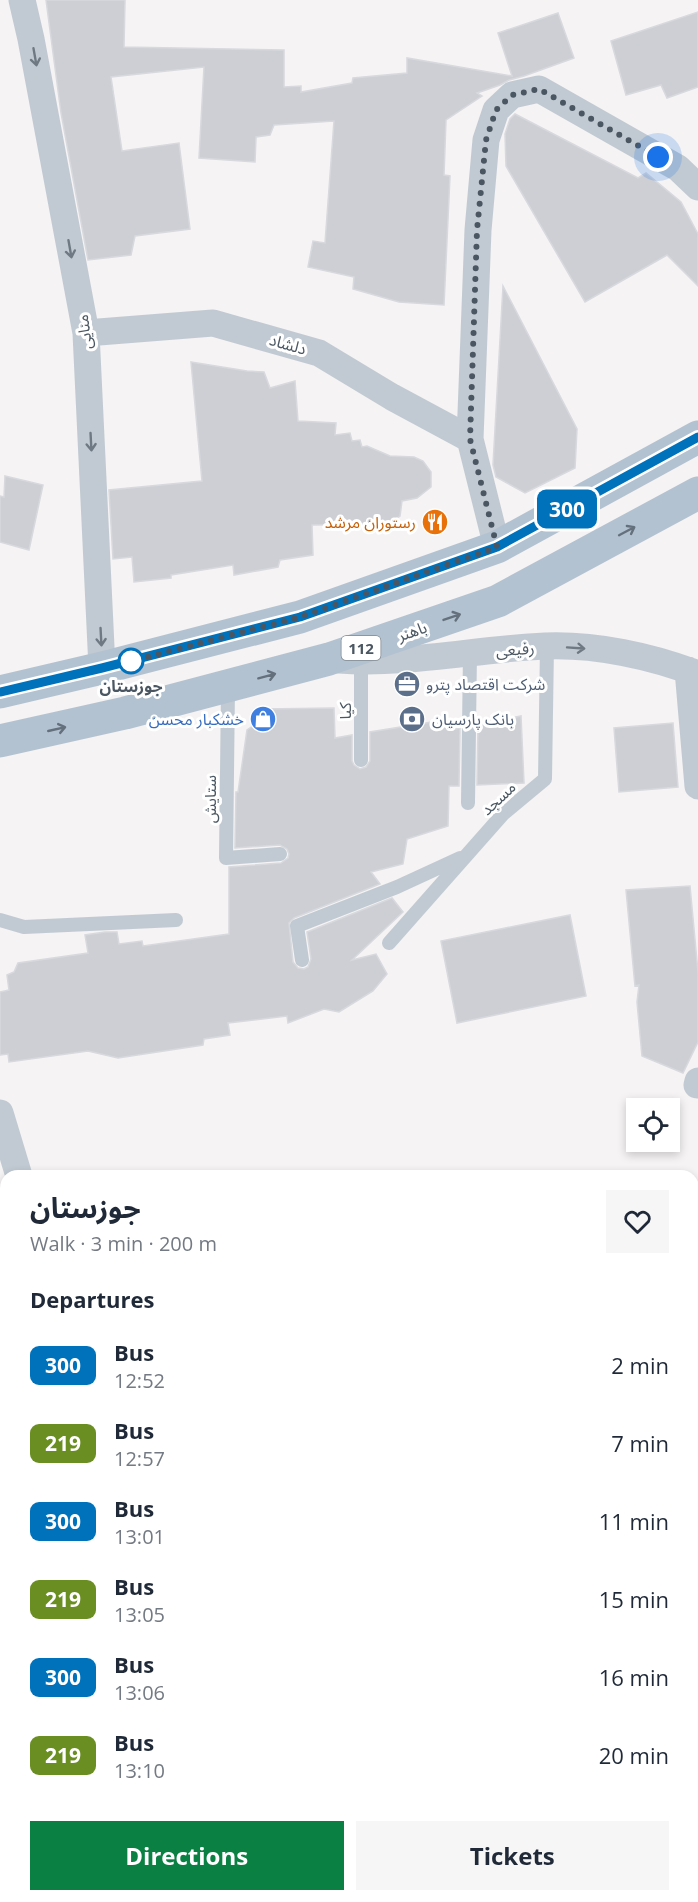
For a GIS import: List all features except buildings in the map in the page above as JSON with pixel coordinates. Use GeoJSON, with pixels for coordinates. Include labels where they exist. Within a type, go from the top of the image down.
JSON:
{"type":"FeatureCollection","features":[{"type":"Feature","properties":{"kind":"main road"},"geometry":{"type":"LineString","coordinates":[[0,692],[300,617],[497,547],[698,437]]}},
{"type":"Feature","properties":{"kind":"main road","name":"باهنر"},"geometry":{"type":"LineString","coordinates":[[0,741],[125,713],[329,659],[498,601],[698,493]]}},
{"type":"Feature","properties":{"kind":"street","name":"منایی"},"geometry":{"type":"LineString","coordinates":[[22,0],[86,333],[102,668]]}},
{"type":"Feature","properties":{"kind":"street"},"geometry":{"type":"LineString","coordinates":[[497,547],[470,439],[477,230],[486,140],[496,110],[512,95],[539,89],[678,168],[698,187]]}},
{"type":"Feature","properties":{"kind":"street","name":"دلشاد"},"geometry":{"type":"LineString","coordinates":[[86,333],[213,323],[319,352],[470,439]]}},
{"type":"Feature","properties":{"kind":"street","name":"رفیعی"},"geometry":{"type":"LineString","coordinates":[[329,659],[361,661],[453,656],[547,646],[618,650],[693,672]]}},
{"type":"Feature","properties":{"kind":"street"},"geometry":{"type":"LineString","coordinates":[[693,672],[698,786]]}},
{"type":"Feature","properties":{"kind":"street"},"geometry":{"type":"LineString","coordinates":[[0,1113],[17,1170]]}},
{"type":"Feature","properties":{"kind":"lane","name":"مسجد"},"geometry":{"type":"LineString","coordinates":[[389,943],[502,814],[545,779],[547,646]]}},
{"type":"Feature","properties":{"kind":"lane"},"geometry":{"type":"LineString","coordinates":[[468,803],[470,653]]}},
{"type":"Feature","properties":{"kind":"lane","name":"کیا"},"geometry":{"type":"LineString","coordinates":[[361,661],[361,760]]}},
{"type":"Feature","properties":{"kind":"lane","name":"ستایش"},"geometry":{"type":"LineString","coordinates":[[228,687],[226,858],[279,854]]}},
{"type":"Feature","properties":{"kind":"lane"},"geometry":{"type":"LineString","coordinates":[[302,960],[297,926],[387,891],[465,856]]}},
{"type":"Feature","properties":{"kind":"lane"},"geometry":{"type":"LineString","coordinates":[[0,920],[24,927],[176,920]]}},
{"type":"Feature","properties":{"kind":"bus line","name":"300"},"geometry":{"type":"LineString","coordinates":[[0,692],[300,617],[497,547],[698,437]]}},
{"type":"Feature","properties":{"kind":"place","name":"رستوران مرشد"},"geometry":{"type":"Point","coordinates":[435,522]}},
{"type":"Feature","properties":{"kind":"place","name":"جوزستان"},"geometry":{"type":"Point","coordinates":[131,661]}},
{"type":"Feature","properties":{"kind":"place","name":"شركت اقتصاد پترو"},"geometry":{"type":"Point","coordinates":[407,684]}},
{"type":"Feature","properties":{"kind":"place","name":"خشکبار محسن"},"geometry":{"type":"Point","coordinates":[263,719]}},
{"type":"Feature","properties":{"kind":"place","name":"بانک پارسیان"},"geometry":{"type":"Point","coordinates":[412,719]}},
{"type":"Feature","properties":{"kind":"route"},"geometry":{"type":"LineString","coordinates":[[131,661],[124,663],[300,617],[497,547],[470,439],[477,230],[486,140],[496,110],[512,95],[539,89],[658,157]]}}]}
